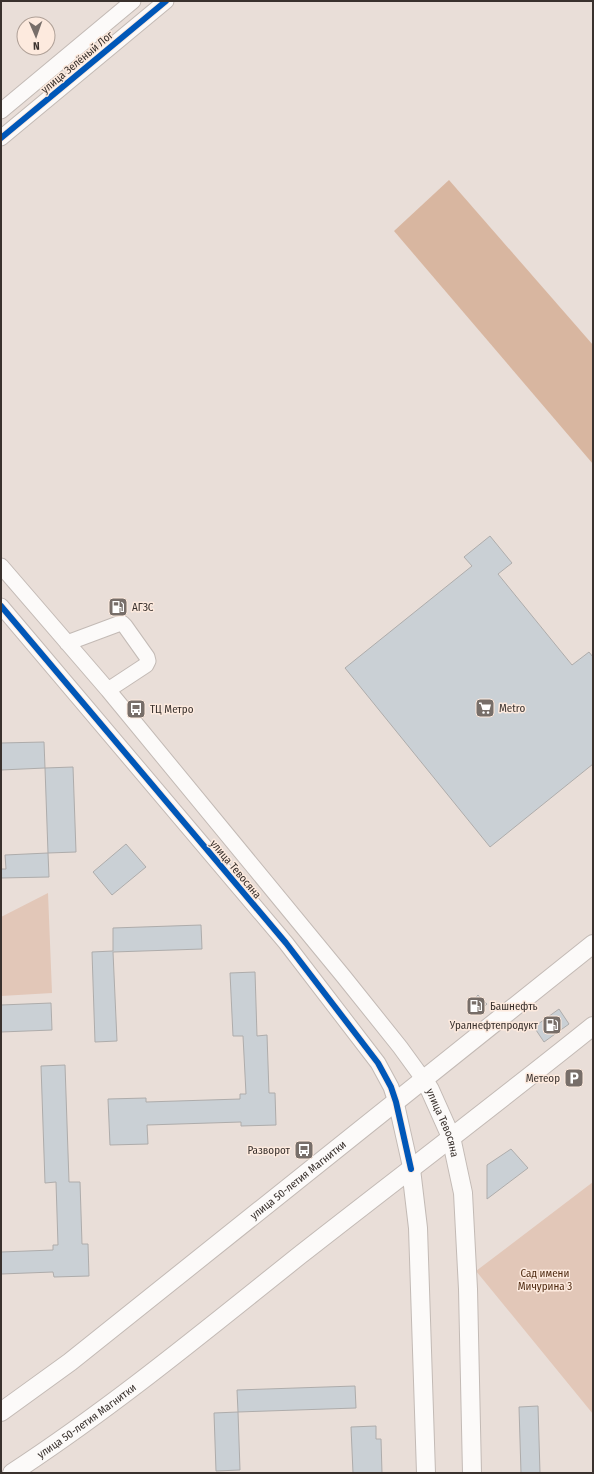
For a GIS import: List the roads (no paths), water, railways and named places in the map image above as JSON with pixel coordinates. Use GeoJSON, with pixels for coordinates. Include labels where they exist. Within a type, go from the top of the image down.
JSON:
{"type":"FeatureCollection","features":[{"type":"Feature","properties":{"kind":"main road","name":"улица 50-летия Магнитки"},"geometry":{"type":"LineString","coordinates":[[1,1412],[70,1362],[593,944]]}},
{"type":"Feature","properties":{"kind":"main road","name":"улица 50-летия Магнитки"},"geometry":{"type":"LineString","coordinates":[[12,1473],[95,1416],[593,1026]]}},
{"type":"Feature","properties":{"kind":"main road","name":"улица Тевосяна"},"geometry":{"type":"LineString","coordinates":[[424,1080],[451,1137],[463,1193],[468,1289],[472,1473]]}},
{"type":"Feature","properties":{"kind":"main road","name":"улица Тевосяна"},"geometry":{"type":"LineString","coordinates":[[411,1169],[418,1228],[426,1473]]}},
{"type":"Feature","properties":{"kind":"street","name":"улица Зелёный Лог"},"geometry":{"type":"LineString","coordinates":[[1,111],[132,1]]}},
{"type":"Feature","properties":{"kind":"street","name":"улица Зелёный Лог"},"geometry":{"type":"LineString","coordinates":[[1,138],[166,1]]}},
{"type":"Feature","properties":{"kind":"street","name":"улица Тевосяна"},"geometry":{"type":"LineString","coordinates":[[1,566],[108,690],[344,977],[400,1047],[424,1080]]}},
{"type":"Feature","properties":{"kind":"street","name":"улица Тевосяна"},"geometry":{"type":"LineString","coordinates":[[1,606],[286,943],[378,1062],[391,1087],[396,1102],[411,1169]]}},
{"type":"Feature","properties":{"kind":"street"},"geometry":{"type":"LineString","coordinates":[[66,643],[118,624],[122,623],[125,626],[147,657],[148,661],[146,665],[108,690]]}},
{"type":"Feature","properties":{"kind":"place","name":"АГЗС"},"geometry":{"type":"Point","coordinates":[118,607]}},
{"type":"Feature","properties":{"kind":"place","name":"Metro"},"geometry":{"type":"Point","coordinates":[485,708]}},
{"type":"Feature","properties":{"kind":"place","name":"ТЦ Метро"},"geometry":{"type":"Point","coordinates":[136,709]}},
{"type":"Feature","properties":{"kind":"place","name":"Башнефть"},"geometry":{"type":"Point","coordinates":[476,1006]}},
{"type":"Feature","properties":{"kind":"place","name":"Уралнефтепродукт"},"geometry":{"type":"Point","coordinates":[552,1025]}},
{"type":"Feature","properties":{"kind":"place","name":"Метеор"},"geometry":{"type":"Point","coordinates":[574,1078]}},
{"type":"Feature","properties":{"kind":"place","name":"Разворот"},"geometry":{"type":"Point","coordinates":[304,1150]}},
{"type":"Feature","properties":{"kind":"park label","name":"Сад имени Мичурина 3"},"geometry":{"type":"Point","coordinates":[545,1279]}}]}
